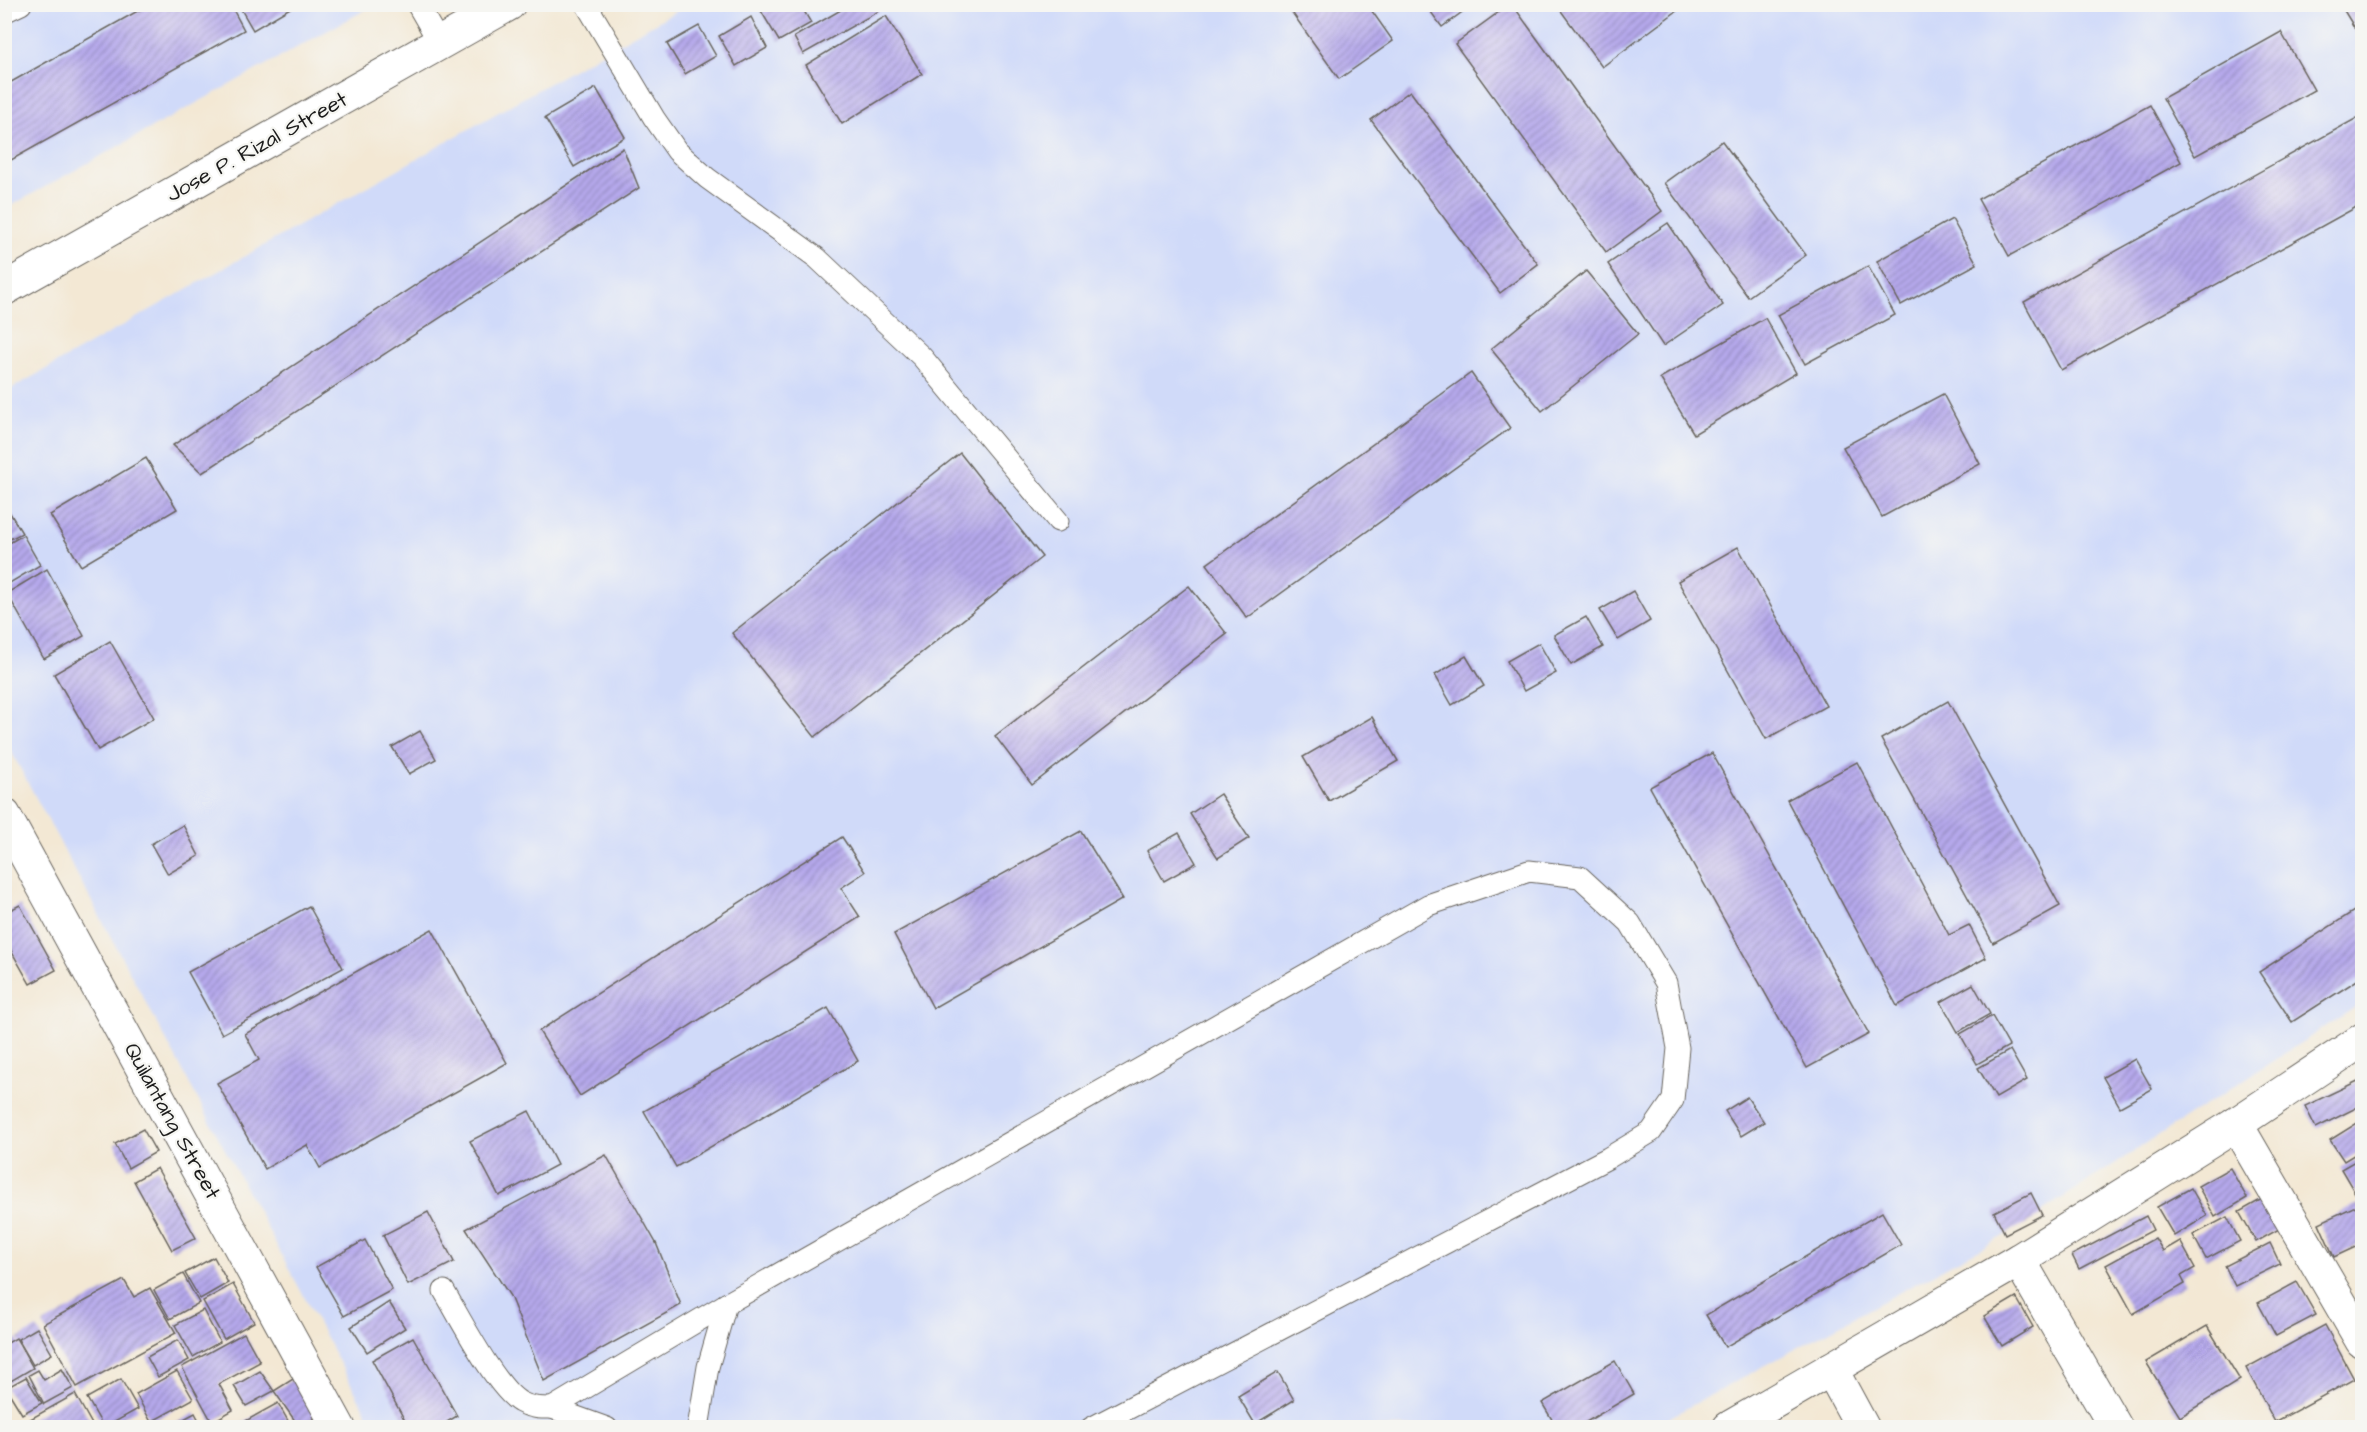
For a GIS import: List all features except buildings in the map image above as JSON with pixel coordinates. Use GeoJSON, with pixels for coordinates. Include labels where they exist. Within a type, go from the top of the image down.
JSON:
{"type":"FeatureCollection","features":[{"type":"Feature","properties":{"kind":"street","name":"Jose P. Rizal Street"},"geometry":{"type":"LineString","coordinates":[[4,289],[509,4]]}},
{"type":"Feature","properties":{"kind":"street","name":"Quilantang Street"},"geometry":{"type":"LineString","coordinates":[[4,815],[339,1428]]}},
{"type":"Feature","properties":{"kind":"street"},"geometry":{"type":"LineString","coordinates":[[1729,1428],[2019,1260],[2236,1124],[2362,1040]]}},
{"type":"Feature","properties":{"kind":"street"},"geometry":{"type":"LineString","coordinates":[[2236,1124],[2362,1341]]}},
{"type":"Feature","properties":{"kind":"street"},"geometry":{"type":"LineString","coordinates":[[2019,1260],[2116,1428]]}},
{"type":"Feature","properties":{"kind":"street"},"geometry":{"type":"LineString","coordinates":[[1831,1369],[1863,1428]]}},
{"type":"Feature","properties":{"kind":"lane"},"geometry":{"type":"LineString","coordinates":[[4,12],[21,4]]}},
{"type":"Feature","properties":{"kind":"lane"},"geometry":{"type":"LineString","coordinates":[[417,4],[440,44]]}},
{"type":"Feature","properties":{"kind":"lane"},"geometry":{"type":"LineString","coordinates":[[586,4],[654,118],[677,151],[707,178],[817,258],[922,357],[1058,521]]}},
{"type":"Feature","properties":{"kind":"lane"},"geometry":{"type":"LineString","coordinates":[[552,1408],[726,1304],[1428,905],[1529,871],[1580,877],[1630,922],[1665,983],[1678,1048],[1673,1100],[1651,1132],[1608,1158],[1091,1428]]}},
{"type":"Feature","properties":{"kind":"lane"},"geometry":{"type":"LineString","coordinates":[[444,1291],[501,1386],[519,1401],[535,1408],[552,1408],[607,1428]]}},
{"type":"Feature","properties":{"kind":"lane"},"geometry":{"type":"LineString","coordinates":[[698,1428],[708,1367],[726,1304]]}},
{"type":"Feature","properties":{"kind":"shaded area"},"geometry":{"type":"Polygon","coordinates":[[[5,5],[374,5],[5,209],[5,5]]]}},
{"type":"Feature","properties":{"kind":"shaded area"},"geometry":{"type":"Polygon","coordinates":[[[687,5],[2362,5],[2362,1003],[2007,1234],[1652,1427],[374,1427],[5,740],[4,393],[687,5]]]}}]}
